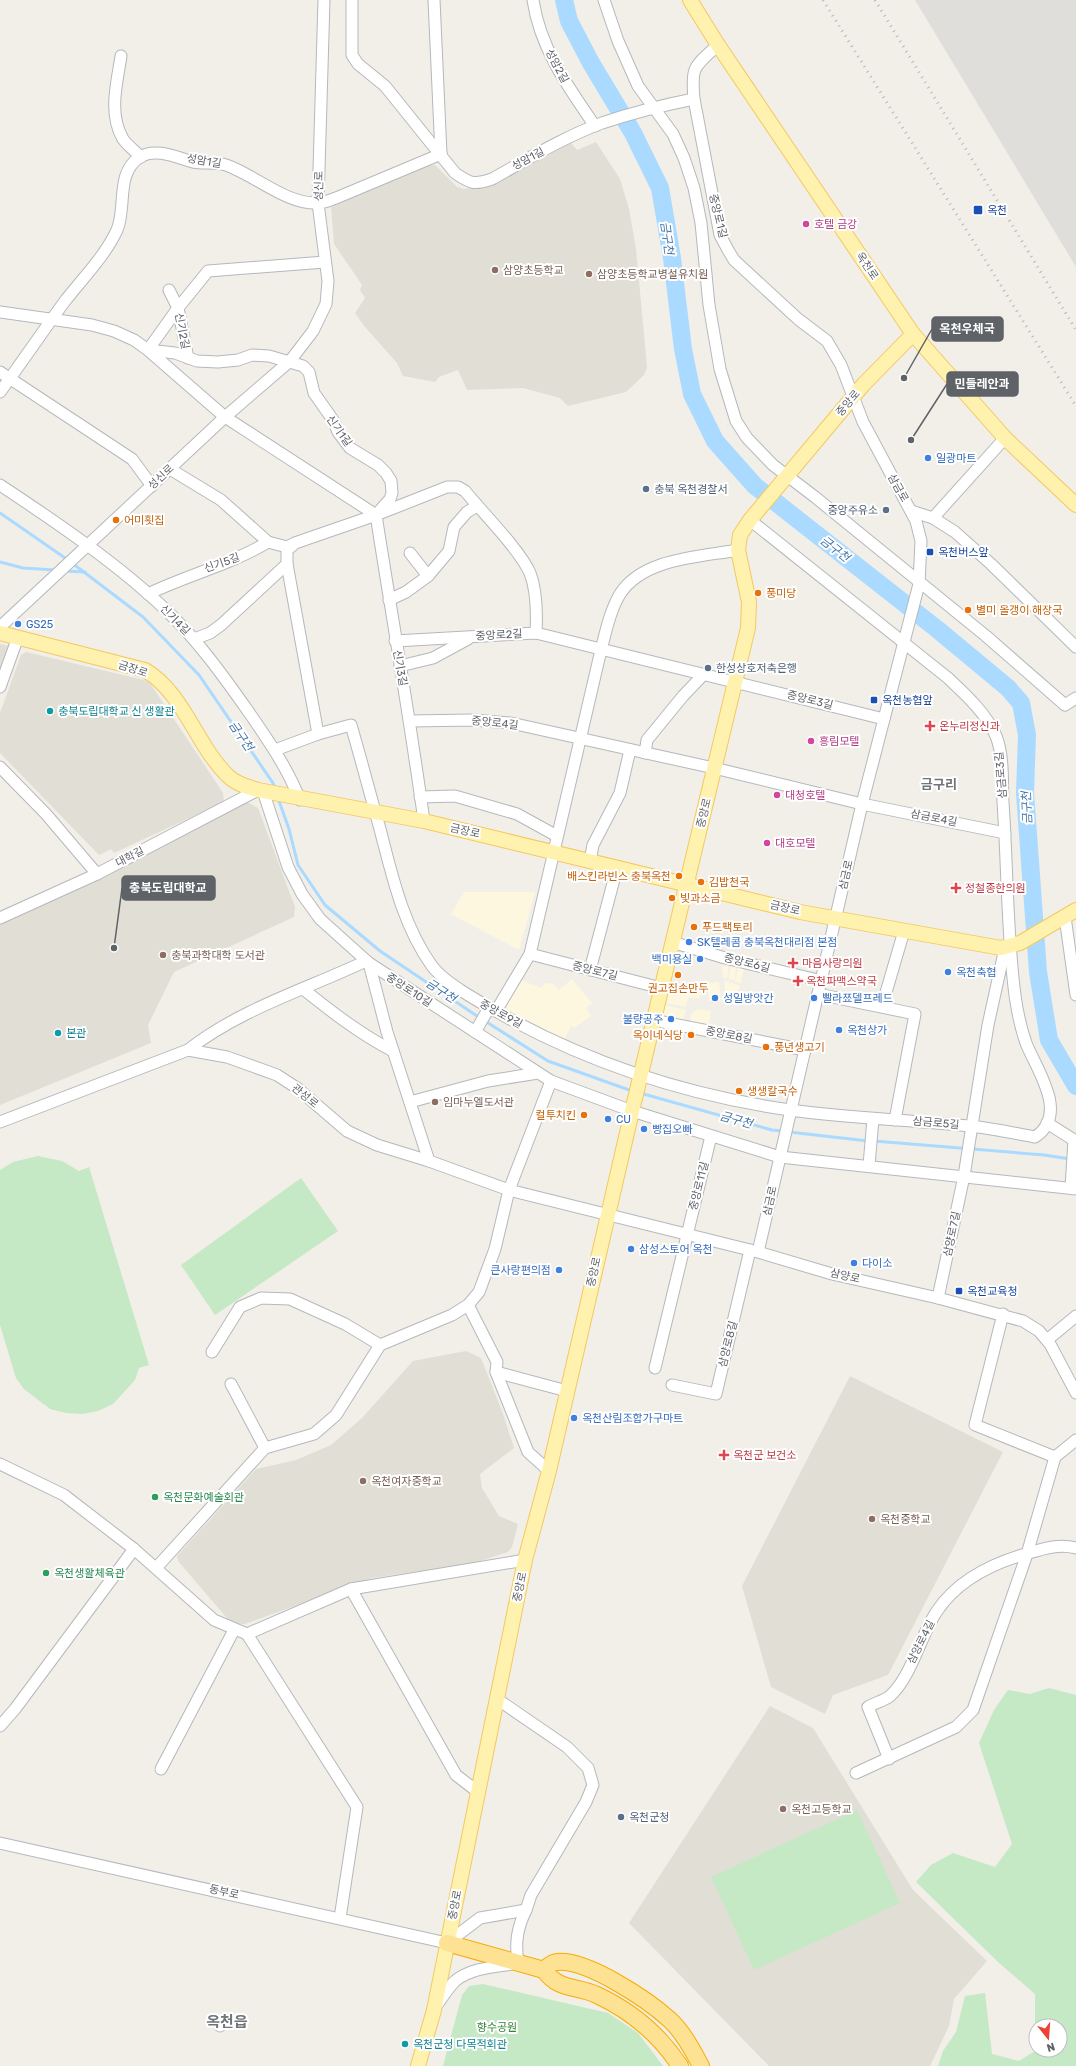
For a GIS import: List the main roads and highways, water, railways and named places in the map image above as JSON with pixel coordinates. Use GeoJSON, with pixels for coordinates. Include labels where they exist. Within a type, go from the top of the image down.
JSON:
{"type":"FeatureCollection","features":[{"type":"Feature","properties":{"kind":"highway"},"geometry":{"type":"LineString","coordinates":[[447,1943],[544,1970],[552,1981],[596,1995],[631,2014],[657,2035],[680,2066]]}},
{"type":"Feature","properties":{"kind":"highway"},"geometry":{"type":"LineString","coordinates":[[544,1970],[555,1962],[566,1963],[595,1972],[638,1994],[671,2021],[701,2066]]}},
{"type":"Feature","properties":{"kind":"main road","name":"옥천로"},"geometry":{"type":"LineString","coordinates":[[690,0],[718,45],[913,334],[1005,438],[1076,505]]}},
{"type":"Feature","properties":{"kind":"main road","name":"중앙로"},"geometry":{"type":"LineString","coordinates":[[418,2066],[434,2010],[525,1560],[548,1471],[653,1020],[748,628],[749,602],[738,550],[740,535],[753,516],[853,396],[913,334]]}},
{"type":"Feature","properties":{"kind":"main road","name":"금장로"},"geometry":{"type":"LineString","coordinates":[[0,633],[145,670],[156,677],[167,688],[214,759],[228,777],[246,787],[260,791],[424,822],[686,885],[836,918],[904,931],[1012,946],[1066,916]]}},
{"type":"Feature","properties":{"kind":"waterway","name":"금구천"},"geometry":{"type":"LineString","coordinates":[[564,0],[569,21],[591,63],[633,133],[660,188],[672,258],[683,349],[692,394],[715,441],[755,486],[937,629],[1008,688],[1021,703],[1027,735],[1025,793],[1038,972],[1049,1040],[1076,1086]]}},
{"type":"Feature","properties":{"kind":"waterway","name":"금구천"},"geometry":{"type":"LineString","coordinates":[[0,513],[68,560]]}},
{"type":"Feature","properties":{"kind":"waterway"},"geometry":{"type":"LineString","coordinates":[[0,562],[23,568],[55,570]]}},
{"type":"Feature","properties":{"kind":"waterway","name":"금구천"},"geometry":{"type":"LineString","coordinates":[[72,563],[143,617],[199,675],[273,783],[275,789]]}},
{"type":"Feature","properties":{"kind":"waterway"},"geometry":{"type":"LineString","coordinates":[[65,571],[85,572]]}},
{"type":"Feature","properties":{"kind":"waterway","name":"금구천"},"geometry":{"type":"LineString","coordinates":[[278,798],[289,829],[298,865],[325,905],[380,951],[480,1018]]}},
{"type":"Feature","properties":{"kind":"waterway","name":"금구천"},"geometry":{"type":"LineString","coordinates":[[485,1021],[548,1061],[632,1091]]}},
{"type":"Feature","properties":{"kind":"waterway","name":"금구천"},"geometry":{"type":"LineString","coordinates":[[640,1093],[772,1130],[783,1131]]}},
{"type":"Feature","properties":{"kind":"waterway","name":"금구천"},"geometry":{"type":"LineString","coordinates":[[789,1132],[868,1141]]}},
{"type":"Feature","properties":{"kind":"waterway","name":"금구천"},"geometry":{"type":"LineString","coordinates":[[874,1141],[1044,1155],[1070,1159]]}},
{"type":"Feature","properties":{"kind":"railway"},"geometry":{"type":"LineString","coordinates":[[823,0],[1076,406]]}},
{"type":"Feature","properties":{"kind":"railway"},"geometry":{"type":"LineString","coordinates":[[875,0],[1076,330]]}},
{"type":"Feature","properties":{"kind":"place","name":"옥천"},"geometry":{"type":"Point","coordinates":[978,210]}},
{"type":"Feature","properties":{"kind":"place","name":"호텔 금강"},"geometry":{"type":"Point","coordinates":[806,224]}},
{"type":"Feature","properties":{"kind":"place","name":"삼양초등학교"},"geometry":{"type":"Point","coordinates":[495,270]}},
{"type":"Feature","properties":{"kind":"place","name":"삼양초등학교병설유치원"},"geometry":{"type":"Point","coordinates":[589,274]}},
{"type":"Feature","properties":{"kind":"place","name":"옥천우체국"},"geometry":{"type":"Point","coordinates":[904,378]}},
{"type":"Feature","properties":{"kind":"place","name":"민들레안과"},"geometry":{"type":"Point","coordinates":[911,440]}},
{"type":"Feature","properties":{"kind":"place","name":"일광마트"},"geometry":{"type":"Point","coordinates":[928,458]}},
{"type":"Feature","properties":{"kind":"place","name":"충북 옥천경찰서"},"geometry":{"type":"Point","coordinates":[646,489]}},
{"type":"Feature","properties":{"kind":"place","name":"중앙주유소"},"geometry":{"type":"Point","coordinates":[886,510]}},
{"type":"Feature","properties":{"kind":"place","name":"어미횟집"},"geometry":{"type":"Point","coordinates":[116,520]}},
{"type":"Feature","properties":{"kind":"place","name":"옥천버스앞"},"geometry":{"type":"Point","coordinates":[930,552]}},
{"type":"Feature","properties":{"kind":"place","name":"풍미당"},"geometry":{"type":"Point","coordinates":[758,593]}},
{"type":"Feature","properties":{"kind":"place","name":"별미 올갱이 해장국"},"geometry":{"type":"Point","coordinates":[968,610]}},
{"type":"Feature","properties":{"kind":"place","name":"GS25"},"geometry":{"type":"Point","coordinates":[18,624]}},
{"type":"Feature","properties":{"kind":"place","name":"한성상호저축은행"},"geometry":{"type":"Point","coordinates":[708,668]}},
{"type":"Feature","properties":{"kind":"place","name":"옥천농협앞"},"geometry":{"type":"Point","coordinates":[874,700]}},
{"type":"Feature","properties":{"kind":"place","name":"충북도립대학교 신 생활관"},"geometry":{"type":"Point","coordinates":[50,711]}},
{"type":"Feature","properties":{"kind":"place","name":"온누리정신과"},"geometry":{"type":"Point","coordinates":[930,726]}},
{"type":"Feature","properties":{"kind":"place","name":"흥림모텔"},"geometry":{"type":"Point","coordinates":[811,741]}},
{"type":"Feature","properties":{"kind":"place","name":"대청호텔"},"geometry":{"type":"Point","coordinates":[777,795]}},
{"type":"Feature","properties":{"kind":"place","name":"대호모텔"},"geometry":{"type":"Point","coordinates":[767,843]}},
{"type":"Feature","properties":{"kind":"place","name":"배스킨라빈스 충북옥천"},"geometry":{"type":"Point","coordinates":[679,876]}},
{"type":"Feature","properties":{"kind":"place","name":"김밥천국"},"geometry":{"type":"Point","coordinates":[701,882]}},
{"type":"Feature","properties":{"kind":"place","name":"정철종한의원"},"geometry":{"type":"Point","coordinates":[956,888]}},
{"type":"Feature","properties":{"kind":"place","name":"빛과소금"},"geometry":{"type":"Point","coordinates":[672,898]}},
{"type":"Feature","properties":{"kind":"place","name":"푸드팩토리"},"geometry":{"type":"Point","coordinates":[694,927]}},
{"type":"Feature","properties":{"kind":"place","name":"SK텔레콤 충북옥천대리점 본점"},"geometry":{"type":"Point","coordinates":[689,942]}},
{"type":"Feature","properties":{"kind":"place","name":"충북도립대학교"},"geometry":{"type":"Point","coordinates":[114,948]}},
{"type":"Feature","properties":{"kind":"place","name":"충북과학대학 도서관"},"geometry":{"type":"Point","coordinates":[163,955]}},
{"type":"Feature","properties":{"kind":"place","name":"백미용실"},"geometry":{"type":"Point","coordinates":[700,959]}},
{"type":"Feature","properties":{"kind":"place","name":"마음사랑의원"},"geometry":{"type":"Point","coordinates":[793,963]}},
{"type":"Feature","properties":{"kind":"place","name":"옥천축협"},"geometry":{"type":"Point","coordinates":[948,972]}},
{"type":"Feature","properties":{"kind":"place","name":"권고집손만두"},"geometry":{"type":"Point","coordinates":[678,975]}},
{"type":"Feature","properties":{"kind":"place","name":"옥천파맥스약국"},"geometry":{"type":"Point","coordinates":[798,981]}},
{"type":"Feature","properties":{"kind":"place","name":"성일방앗간"},"geometry":{"type":"Point","coordinates":[715,998]}},
{"type":"Feature","properties":{"kind":"place","name":"빨라쬬델프레드"},"geometry":{"type":"Point","coordinates":[814,998]}},
{"type":"Feature","properties":{"kind":"place","name":"불량공주"},"geometry":{"type":"Point","coordinates":[671,1019]}},
{"type":"Feature","properties":{"kind":"place","name":"옥천상가"},"geometry":{"type":"Point","coordinates":[839,1030]}},
{"type":"Feature","properties":{"kind":"place","name":"본관"},"geometry":{"type":"Point","coordinates":[58,1033]}},
{"type":"Feature","properties":{"kind":"place","name":"옥이네식당"},"geometry":{"type":"Point","coordinates":[691,1035]}},
{"type":"Feature","properties":{"kind":"place","name":"풍년생고기"},"geometry":{"type":"Point","coordinates":[766,1047]}},
{"type":"Feature","properties":{"kind":"place","name":"생생칼국수"},"geometry":{"type":"Point","coordinates":[739,1091]}},
{"type":"Feature","properties":{"kind":"place","name":"임마누엘도서관"},"geometry":{"type":"Point","coordinates":[435,1102]}},
{"type":"Feature","properties":{"kind":"place","name":"컬투치킨"},"geometry":{"type":"Point","coordinates":[584,1115]}},
{"type":"Feature","properties":{"kind":"place","name":"CU"},"geometry":{"type":"Point","coordinates":[608,1119]}},
{"type":"Feature","properties":{"kind":"place","name":"빵집오빠"},"geometry":{"type":"Point","coordinates":[644,1129]}},
{"type":"Feature","properties":{"kind":"place","name":"삼성스토어 옥천"},"geometry":{"type":"Point","coordinates":[631,1249]}},
{"type":"Feature","properties":{"kind":"place","name":"다이소"},"geometry":{"type":"Point","coordinates":[854,1263]}},
{"type":"Feature","properties":{"kind":"place","name":"큰사랑편의점"},"geometry":{"type":"Point","coordinates":[559,1270]}},
{"type":"Feature","properties":{"kind":"place","name":"옥천교육청"},"geometry":{"type":"Point","coordinates":[959,1291]}},
{"type":"Feature","properties":{"kind":"place","name":"옥천산림조합가구마트"},"geometry":{"type":"Point","coordinates":[574,1418]}},
{"type":"Feature","properties":{"kind":"place","name":"옥천군 보건소"},"geometry":{"type":"Point","coordinates":[724,1455]}},
{"type":"Feature","properties":{"kind":"place","name":"옥천여자중학교"},"geometry":{"type":"Point","coordinates":[363,1481]}},
{"type":"Feature","properties":{"kind":"place","name":"옥천문화예술회관"},"geometry":{"type":"Point","coordinates":[155,1497]}},
{"type":"Feature","properties":{"kind":"place","name":"옥천중학교"},"geometry":{"type":"Point","coordinates":[872,1519]}},
{"type":"Feature","properties":{"kind":"place","name":"옥천생활체육관"},"geometry":{"type":"Point","coordinates":[46,1573]}},
{"type":"Feature","properties":{"kind":"place","name":"옥천고등학교"},"geometry":{"type":"Point","coordinates":[783,1809]}},
{"type":"Feature","properties":{"kind":"place","name":"옥천군청"},"geometry":{"type":"Point","coordinates":[621,1817]}},
{"type":"Feature","properties":{"kind":"place","name":"옥천군청 다목적회관"},"geometry":{"type":"Point","coordinates":[405,2044]}},
{"type":"Feature","properties":{"kind":"district","name":"금구리"},"geometry":{"type":"Point","coordinates":[939,784]}},
{"type":"Feature","properties":{"kind":"district","name":"옥천읍"},"geometry":{"type":"Point","coordinates":[227,2022]}},
{"type":"Feature","properties":{"kind":"park label","name":"향수공원"},"geometry":{"type":"Point","coordinates":[497,2027]}}]}
